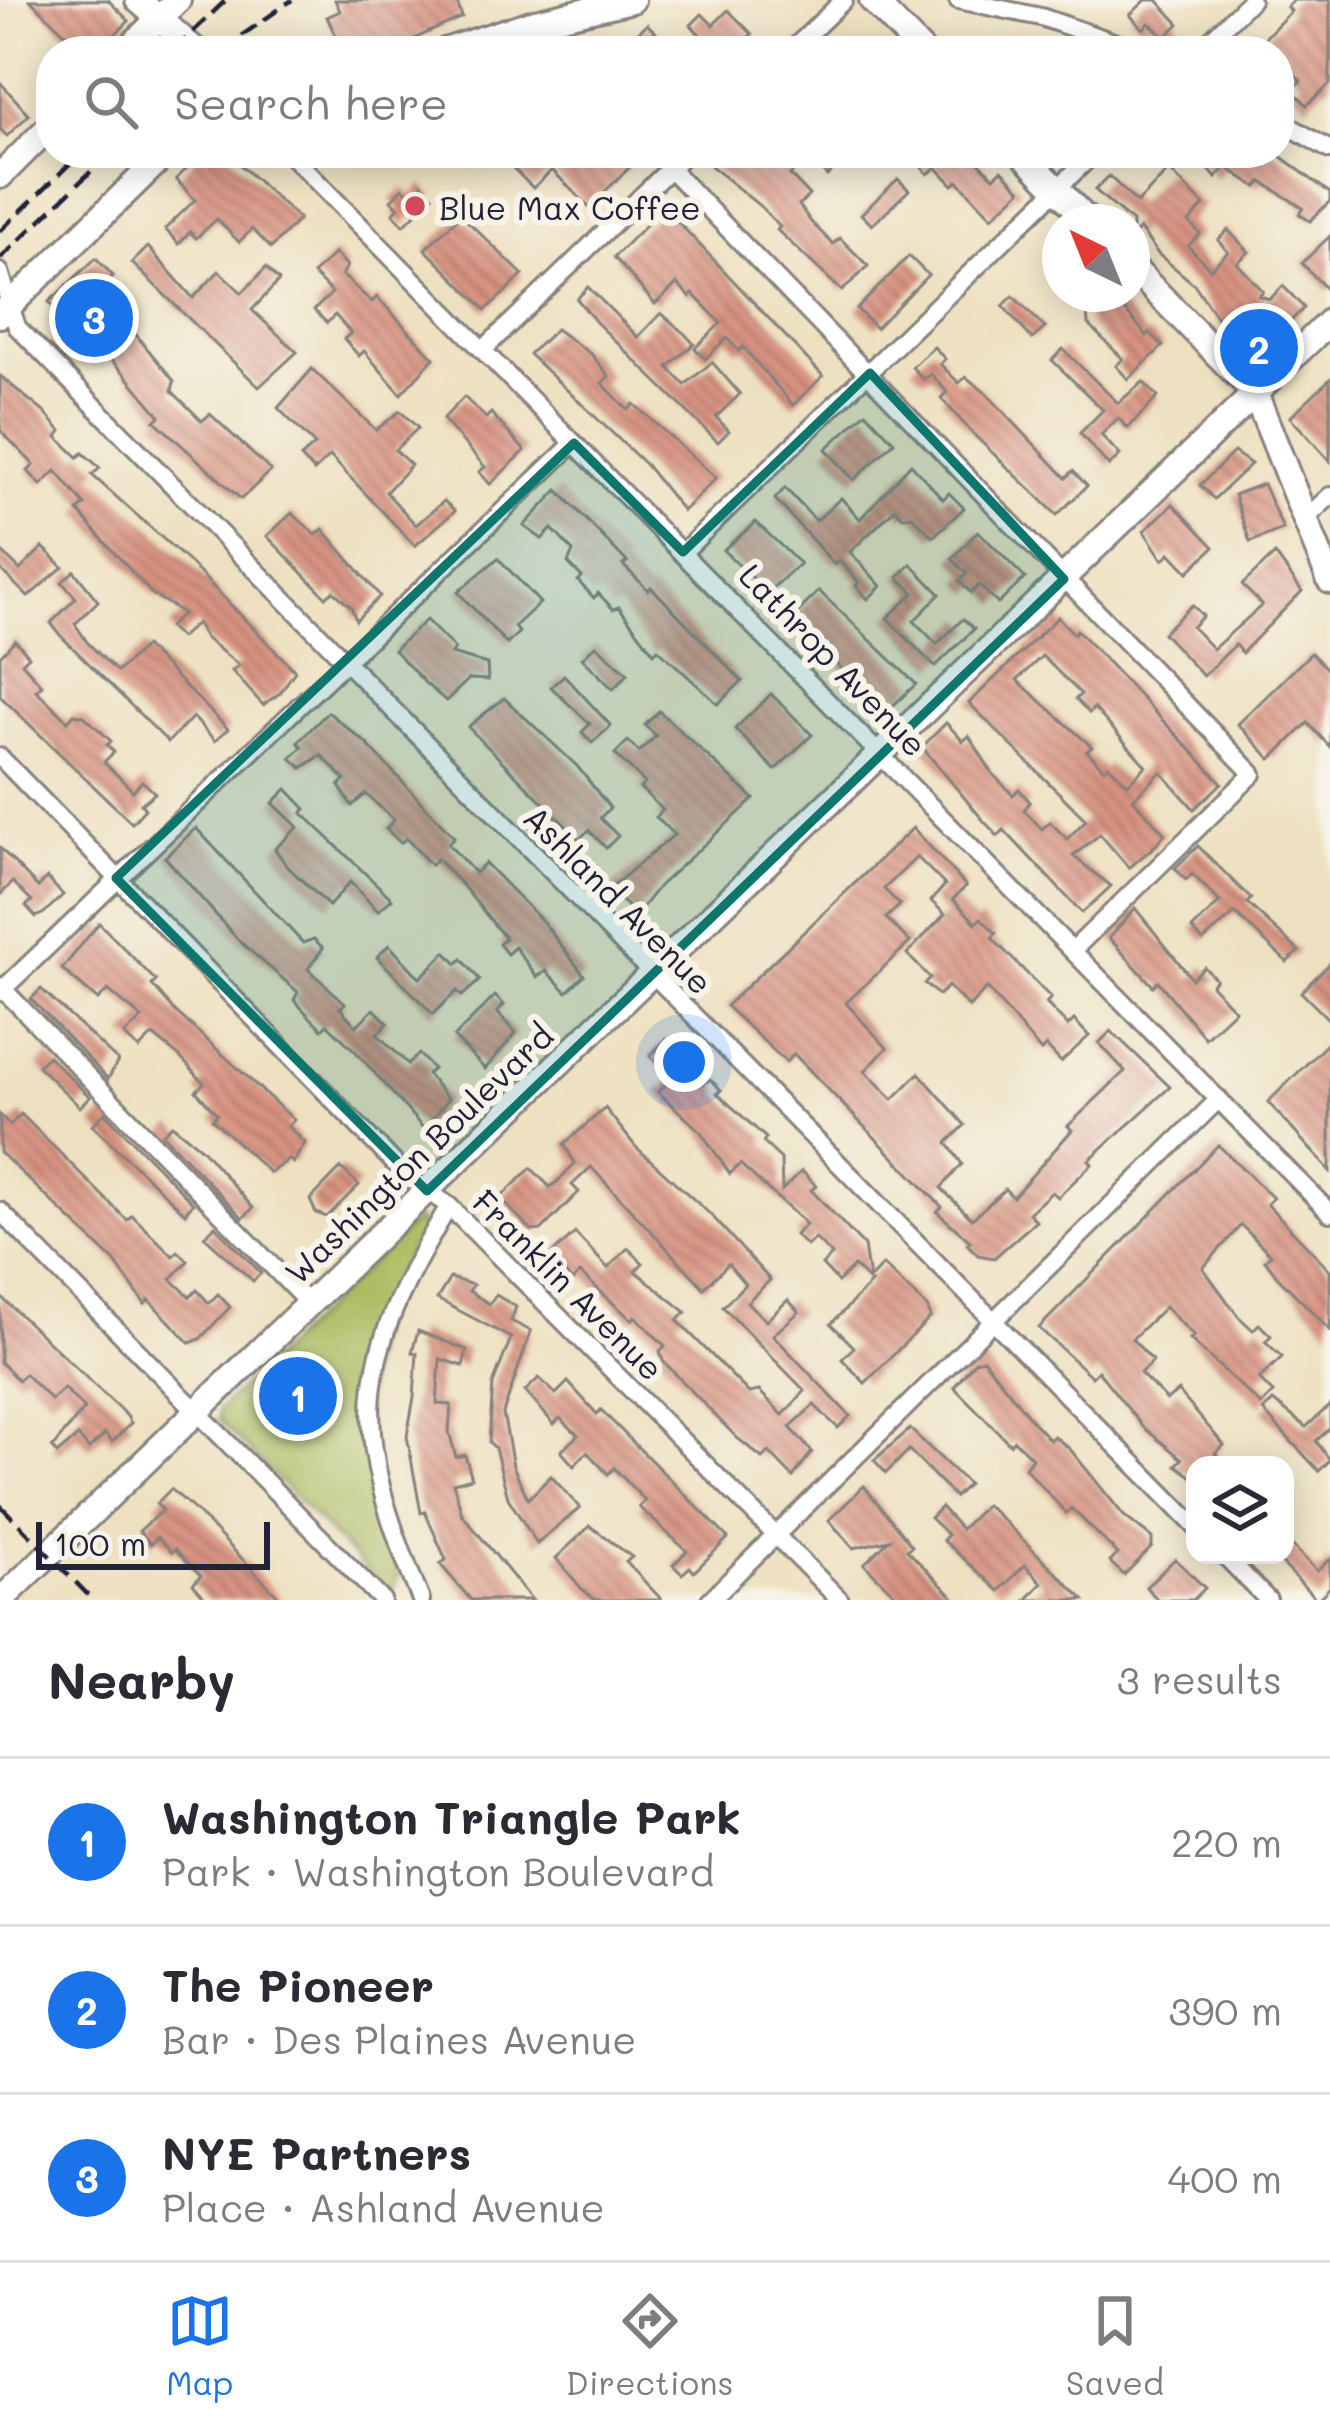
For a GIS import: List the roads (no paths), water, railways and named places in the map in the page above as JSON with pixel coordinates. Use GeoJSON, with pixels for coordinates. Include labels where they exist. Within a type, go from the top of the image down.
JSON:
{"type":"FeatureCollection","features":[{"type":"Feature","properties":{"kind":"street"},"geometry":{"type":"LineString","coordinates":[[137,0],[178,36]]}},
{"type":"Feature","properties":{"kind":"street"},"geometry":{"type":"LineString","coordinates":[[141,36],[178,0]]}},
{"type":"Feature","properties":{"kind":"street"},"geometry":{"type":"LineString","coordinates":[[491,36],[632,0]]}},
{"type":"Feature","properties":{"kind":"street"},"geometry":{"type":"LineString","coordinates":[[807,36],[844,0]]}},
{"type":"Feature","properties":{"kind":"street"},"geometry":{"type":"LineString","coordinates":[[872,0],[907,36]]}},
{"type":"Feature","properties":{"kind":"street"},"geometry":{"type":"LineString","coordinates":[[958,0],[1041,16],[1097,36]]}},
{"type":"Feature","properties":{"kind":"street"},"geometry":{"type":"LineString","coordinates":[[1215,36],[1252,0]]}},
{"type":"Feature","properties":{"kind":"street"},"geometry":{"type":"LineString","coordinates":[[158,20],[168,36]]}},
{"type":"Feature","properties":{"kind":"street"},"geometry":{"type":"LineString","coordinates":[[531,23],[544,36]]}},
{"type":"Feature","properties":{"kind":"street"},"geometry":{"type":"LineString","coordinates":[[1294,129],[1330,149]]}},
{"type":"Feature","properties":{"kind":"street"},"geometry":{"type":"LineString","coordinates":[[0,176],[36,140]]}},
{"type":"Feature","properties":{"kind":"street"},"geometry":{"type":"LineString","coordinates":[[3,308],[150,168]]}},
{"type":"Feature","properties":{"kind":"street","name":"Lathrop Avenue"},"geometry":{"type":"LineString","coordinates":[[304,168],[1330,1213]]}},
{"type":"Feature","properties":{"kind":"street"},"geometry":{"type":"LineString","coordinates":[[1037,168],[1072,204]]}},
{"type":"Feature","properties":{"kind":"street"},"geometry":{"type":"LineString","coordinates":[[683,552],[1079,168]]}},
{"type":"Feature","properties":{"kind":"street"},"geometry":{"type":"LineString","coordinates":[[483,350],[670,169],[1252,774],[1072,950]]}},
{"type":"Feature","properties":{"kind":"street","name":"Ashland Avenue"},"geometry":{"type":"LineString","coordinates":[[0,272],[3,308],[17,327],[1186,1517]]}},
{"type":"Feature","properties":{"kind":"street"},"geometry":{"type":"LineString","coordinates":[[1150,285],[1255,393],[1330,581]]}},
{"type":"Feature","properties":{"kind":"street","name":"Washington Boulevard"},"geometry":{"type":"LineString","coordinates":[[1,1600],[1330,321]]}},
{"type":"Feature","properties":{"kind":"street"},"geometry":{"type":"LineString","coordinates":[[309,1304],[1,989],[574,442]]}},
{"type":"Feature","properties":{"kind":"street"},"geometry":{"type":"LineString","coordinates":[[1306,519],[1330,496]]}},
{"type":"Feature","properties":{"kind":"street","name":"Franklin Avenue"},"geometry":{"type":"LineString","coordinates":[[0,757],[427,1191],[449,1206],[840,1600]]}},
{"type":"Feature","properties":{"kind":"street"},"geometry":{"type":"LineString","coordinates":[[710,1600],[1219,1099]]}},
{"type":"Feature","properties":{"kind":"street"},"geometry":{"type":"LineString","coordinates":[[421,1600],[379,1480],[370,1381],[390,1316],[449,1206]]}},
{"type":"Feature","properties":{"kind":"street"},"geometry":{"type":"LineString","coordinates":[[0,1211],[382,1600]]}},
{"type":"Feature","properties":{"kind":"street"},"geometry":{"type":"LineString","coordinates":[[1233,1564],[1268,1600]]}},
{"type":"Feature","properties":{"kind":"railway"},"geometry":{"type":"LineString","coordinates":[[189,36],[226,0]]}},
{"type":"Feature","properties":{"kind":"railway"},"geometry":{"type":"LineString","coordinates":[[241,36],[292,0]]}},
{"type":"Feature","properties":{"kind":"railway"},"geometry":{"type":"LineString","coordinates":[[0,231],[65,168]]}},
{"type":"Feature","properties":{"kind":"railway"},"geometry":{"type":"LineString","coordinates":[[0,259],[94,168]]}},
{"type":"Feature","properties":{"kind":"railway"},"geometry":{"type":"LineString","coordinates":[[0,1505],[93,1600]]}},
{"type":"Feature","properties":{"kind":"place","name":"Blue Max Coffee"},"geometry":{"type":"Point","coordinates":[415,206]}},
{"type":"Feature","properties":{"kind":"place","name":"NYE Partners"},"geometry":{"type":"Point","coordinates":[94,318]}},
{"type":"Feature","properties":{"kind":"place","name":"The Pioneer"},"geometry":{"type":"Point","coordinates":[1259,348]}},
{"type":"Feature","properties":{"kind":"place","name":"Washington Triangle Park"},"geometry":{"type":"Point","coordinates":[298,1396]}}]}
